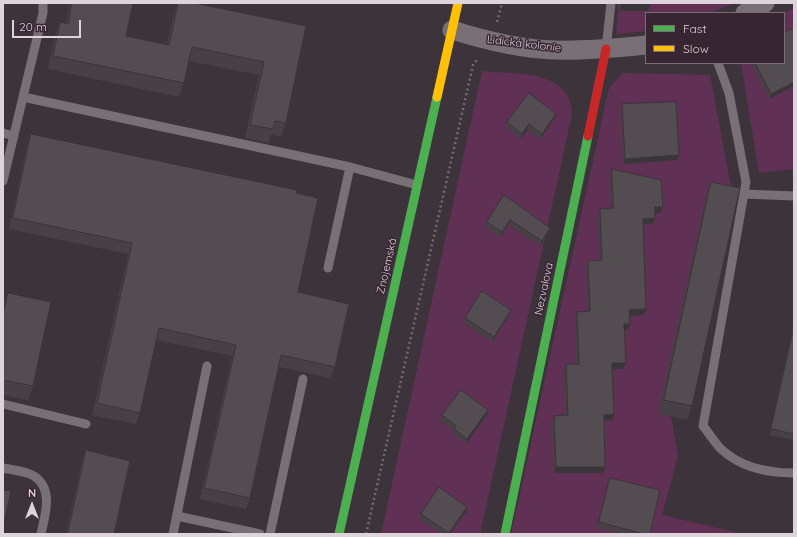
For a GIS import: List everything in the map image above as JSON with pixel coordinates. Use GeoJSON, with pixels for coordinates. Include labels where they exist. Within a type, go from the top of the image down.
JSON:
{"type":"FeatureCollection","features":[{"type":"Feature","properties":{"kind":"main road","name":"Znojemská"},"geometry":{"type":"LineString","coordinates":[[340,534],[458,3]]}},
{"type":"Feature","properties":{"kind":"main road","name":"Nezvalova"},"geometry":{"type":"LineString","coordinates":[[505,534],[606,49]]}},
{"type":"Feature","properties":{"kind":"street"},"geometry":{"type":"LineString","coordinates":[[747,12],[765,3]]}},
{"type":"Feature","properties":{"kind":"street","name":"Lidická kolonie"},"geometry":{"type":"LineString","coordinates":[[452,30],[488,41],[552,50],[606,49],[645,45]]}},
{"type":"Feature","properties":{"kind":"lane"},"geometry":{"type":"LineString","coordinates":[[3,181],[43,13],[43,3]]}},
{"type":"Feature","properties":{"kind":"lane"},"geometry":{"type":"LineString","coordinates":[[606,49],[611,3]]}},
{"type":"Feature","properties":{"kind":"lane"},"geometry":{"type":"LineString","coordinates":[[718,64],[729,93],[746,182],[703,426],[721,449],[750,467],[779,473],[794,473]]}},
{"type":"Feature","properties":{"kind":"lane"},"geometry":{"type":"LineString","coordinates":[[23,97],[350,166],[417,185]]}},
{"type":"Feature","properties":{"kind":"lane"},"geometry":{"type":"LineString","coordinates":[[3,133],[14,136]]}},
{"type":"Feature","properties":{"kind":"lane"},"geometry":{"type":"LineString","coordinates":[[328,268],[350,166]]}},
{"type":"Feature","properties":{"kind":"lane"},"geometry":{"type":"LineString","coordinates":[[744,194],[794,196]]}},
{"type":"Feature","properties":{"kind":"lane"},"geometry":{"type":"LineString","coordinates":[[173,534],[207,366]]}},
{"type":"Feature","properties":{"kind":"lane"},"geometry":{"type":"LineString","coordinates":[[270,534],[303,379]]}},
{"type":"Feature","properties":{"kind":"lane"},"geometry":{"type":"LineString","coordinates":[[3,404],[86,424]]}},
{"type":"Feature","properties":{"kind":"lane"},"geometry":{"type":"LineString","coordinates":[[3,468],[33,475],[42,483],[46,494],[46,505],[41,534]]}},
{"type":"Feature","properties":{"kind":"lane"},"geometry":{"type":"LineString","coordinates":[[177,516],[260,534]]}},
{"type":"Feature","properties":{"kind":"path"},"geometry":{"type":"LineString","coordinates":[[366,534],[473,65],[488,41],[500,14],[502,3]]}},
{"type":"Feature","properties":{"kind":"shaded area"},"geometry":{"type":"Polygon","coordinates":[[[619,3],[735,3],[712,12],[645,12],[645,31],[616,34],[619,3]]]}},
{"type":"Feature","properties":{"kind":"shaded area"},"geometry":{"type":"Polygon","coordinates":[[[794,8],[794,169],[759,173],[741,64],[785,64],[785,12],[794,8]]]}},
{"type":"Feature","properties":{"kind":"shaded area"},"geometry":{"type":"Polygon","coordinates":[[[482,71],[525,74],[552,81],[562,88],[569,99],[572,114],[480,534],[381,534],[482,71]]]}},
{"type":"Feature","properties":{"kind":"shaded area"},"geometry":{"type":"Polygon","coordinates":[[[623,73],[710,75],[734,203],[706,197],[659,414],[671,417],[678,456],[662,515],[743,534],[511,534],[609,88],[623,73]]]}},
{"type":"Feature","properties":{"kind":"building"},"geometry":{"type":"Polygon","coordinates":[[[72,3],[133,3],[126,36],[169,45],[178,3],[194,3],[306,26],[286,123],[275,121],[273,129],[250,125],[264,62],[192,47],[184,83],[53,56],[60,22],[68,24],[72,3]]]}},
{"type":"Feature","properties":{"kind":"building"},"geometry":{"type":"Polygon","coordinates":[[[794,28],[794,82],[771,94],[756,64],[785,64],[785,32],[794,28]]]}},
{"type":"Feature","properties":{"kind":"building"},"geometry":{"type":"Polygon","coordinates":[[[529,93],[556,114],[542,134],[529,124],[522,134],[507,122],[529,93]]]}},
{"type":"Feature","properties":{"kind":"building"},"geometry":{"type":"Polygon","coordinates":[[[676,102],[679,155],[625,159],[622,104],[676,102]]]}},
{"type":"Feature","properties":{"kind":"building"},"geometry":{"type":"Polygon","coordinates":[[[31,134],[297,190],[296,193],[318,198],[298,292],[349,304],[335,367],[281,355],[250,498],[204,488],[236,345],[159,328],[140,413],[97,403],[132,243],[13,218],[31,134]]]}},
{"type":"Feature","properties":{"kind":"building"},"geometry":{"type":"Polygon","coordinates":[[[612,169],[661,180],[663,207],[655,207],[655,218],[643,219],[646,309],[629,310],[630,324],[624,324],[626,363],[612,363],[614,414],[604,415],[605,467],[556,467],[554,416],[568,415],[566,364],[579,364],[577,312],[590,311],[588,261],[602,260],[600,209],[613,208],[612,169]]]}},
{"type":"Feature","properties":{"kind":"building"},"geometry":{"type":"Polygon","coordinates":[[[711,182],[740,188],[692,406],[664,400],[711,182]]]}},
{"type":"Feature","properties":{"kind":"building"},"geometry":{"type":"Polygon","coordinates":[[[504,195],[550,228],[542,241],[510,220],[502,232],[487,222],[504,195]]]}},
{"type":"Feature","properties":{"kind":"building"},"geometry":{"type":"Polygon","coordinates":[[[482,291],[511,310],[494,337],[465,318],[482,291]]]}},
{"type":"Feature","properties":{"kind":"building"},"geometry":{"type":"Polygon","coordinates":[[[8,293],[51,302],[33,386],[3,380],[3,315],[8,293]]]}},
{"type":"Feature","properties":{"kind":"building"},"geometry":{"type":"Polygon","coordinates":[[[794,326],[794,434],[771,429],[794,326]]]}},
{"type":"Feature","properties":{"kind":"building"},"geometry":{"type":"Polygon","coordinates":[[[461,390],[488,410],[467,439],[454,429],[456,426],[442,415],[461,390]]]}},
{"type":"Feature","properties":{"kind":"building"},"geometry":{"type":"Polygon","coordinates":[[[86,450],[130,461],[114,534],[68,534],[86,450]]]}},
{"type":"Feature","properties":{"kind":"building"},"geometry":{"type":"Polygon","coordinates":[[[610,478],[660,490],[650,534],[644,534],[599,522],[610,478]]]}},
{"type":"Feature","properties":{"kind":"building"},"geometry":{"type":"Polygon","coordinates":[[[439,487],[467,507],[449,533],[421,514],[439,487]]]}},
{"type":"Feature","properties":{"kind":"building"},"geometry":{"type":"Polygon","coordinates":[[[3,490],[11,491],[3,527],[3,490]]]}},
{"type":"Feature","properties":{"kind":"traffic: fast"},"geometry":{"type":"LineString","coordinates":[[339,534],[437,97]]}},
{"type":"Feature","properties":{"kind":"traffic: fast"},"geometry":{"type":"LineString","coordinates":[[505,534],[588,136]]}},
{"type":"Feature","properties":{"kind":"traffic: slow"},"geometry":{"type":"LineString","coordinates":[[437,97],[458,3]]}},
{"type":"Feature","properties":{"kind":"traffic: jam"},"geometry":{"type":"LineString","coordinates":[[588,136],[606,49]]}}]}
